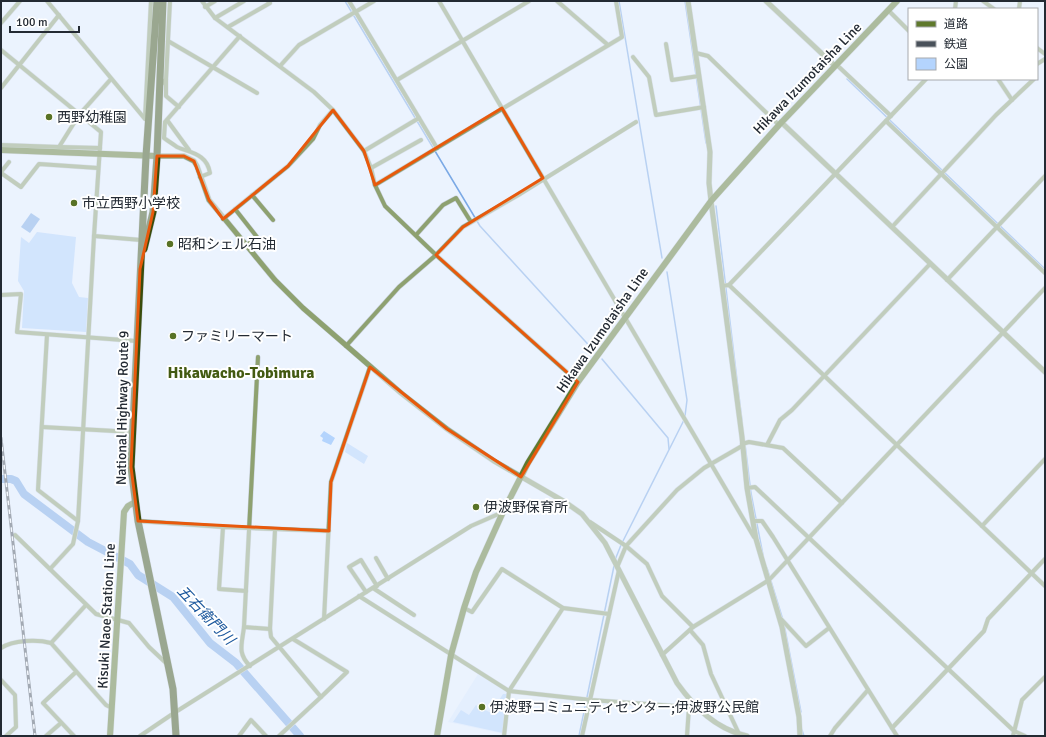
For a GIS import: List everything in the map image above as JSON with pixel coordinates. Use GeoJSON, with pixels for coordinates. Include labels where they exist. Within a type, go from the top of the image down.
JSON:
{"type":"FeatureCollection","features":[{"type":"Feature","properties":{"kind":"highway","name":"National Highway Route 9"},"geometry":{"type":"LineString","coordinates":[[140,269],[153,212],[157,156],[161,5],[157,1]]}},
{"type":"Feature","properties":{"kind":"highway","name":"National Highway Route 9"},"geometry":{"type":"LineString","coordinates":[[161,5],[147,121],[136,341],[132,467],[138,521],[168,664],[176,736]]}},
{"type":"Feature","properties":{"kind":"main road","name":"Hikawa Izumotaisha Line"},"geometry":{"type":"LineString","coordinates":[[435,736],[451,655],[476,572],[503,512],[521,477],[578,382],[711,201],[780,124],[897,1]]}},
{"type":"Feature","properties":{"kind":"main road"},"geometry":{"type":"LineString","coordinates":[[1,150],[100,150],[157,156]]}},
{"type":"Feature","properties":{"kind":"main road","name":"Kisuki Naoe Station Line"},"geometry":{"type":"LineString","coordinates":[[110,736],[116,619],[124,512],[128,506],[135,502]]}},
{"type":"Feature","properties":{"kind":"street"},"geometry":{"type":"LineString","coordinates":[[1,24],[20,1]]}},
{"type":"Feature","properties":{"kind":"street"},"geometry":{"type":"LineString","coordinates":[[47,1],[147,121]]}},
{"type":"Feature","properties":{"kind":"street"},"geometry":{"type":"LineString","coordinates":[[147,121],[152,1],[161,5],[170,17]]}},
{"type":"Feature","properties":{"kind":"street"},"geometry":{"type":"LineString","coordinates":[[170,1],[166,96],[179,107]]}},
{"type":"Feature","properties":{"kind":"street"},"geometry":{"type":"LineString","coordinates":[[202,1],[205,7],[215,18],[314,92],[333,110],[364,151],[371,168],[375,185],[385,206],[436,255],[578,382]]}},
{"type":"Feature","properties":{"kind":"street"},"geometry":{"type":"LineString","coordinates":[[205,7],[215,1]]}},
{"type":"Feature","properties":{"kind":"street"},"geometry":{"type":"LineString","coordinates":[[215,18],[244,1]]}},
{"type":"Feature","properties":{"kind":"street"},"geometry":{"type":"LineString","coordinates":[[228,27],[270,3],[268,1]]}},
{"type":"Feature","properties":{"kind":"street"},"geometry":{"type":"LineString","coordinates":[[349,1],[437,148]]}},
{"type":"Feature","properties":{"kind":"street"},"geometry":{"type":"LineString","coordinates":[[280,66],[298,45],[374,1]]}},
{"type":"Feature","properties":{"kind":"street"},"geometry":{"type":"LineString","coordinates":[[439,1],[712,462],[756,540]]}},
{"type":"Feature","properties":{"kind":"street"},"geometry":{"type":"LineString","coordinates":[[397,80],[529,1]]}},
{"type":"Feature","properties":{"kind":"street"},"geometry":{"type":"LineString","coordinates":[[557,1],[608,44]]}},
{"type":"Feature","properties":{"kind":"street"},"geometry":{"type":"LineString","coordinates":[[375,185],[622,37],[616,1]]}},
{"type":"Feature","properties":{"kind":"street"},"geometry":{"type":"LineString","coordinates":[[688,1],[710,152],[711,201],[747,488],[756,540],[780,619],[799,717],[800,736]]}},
{"type":"Feature","properties":{"kind":"street"},"geometry":{"type":"LineString","coordinates":[[766,1],[834,66],[839,68],[892,116]]}},
{"type":"Feature","properties":{"kind":"street"},"geometry":{"type":"LineString","coordinates":[[983,1],[993,8]]}},
{"type":"Feature","properties":{"kind":"street"},"geometry":{"type":"LineString","coordinates":[[888,10],[908,30]]}},
{"type":"Feature","properties":{"kind":"street"},"geometry":{"type":"LineString","coordinates":[[1,88],[59,15]]}},
{"type":"Feature","properties":{"kind":"street"},"geometry":{"type":"LineString","coordinates":[[200,177],[210,172],[209,167],[204,159],[178,147],[164,138],[166,120],[240,36]]}},
{"type":"Feature","properties":{"kind":"street"},"geometry":{"type":"LineString","coordinates":[[168,41],[214,66],[237,83],[257,93]]}},
{"type":"Feature","properties":{"kind":"street"},"geometry":{"type":"LineString","coordinates":[[666,44],[672,80],[700,76]]}},
{"type":"Feature","properties":{"kind":"street"},"geometry":{"type":"LineString","coordinates":[[1,50],[101,132],[78,521],[74,544],[50,569]]}},
{"type":"Feature","properties":{"kind":"street"},"geometry":{"type":"LineString","coordinates":[[696,53],[708,56],[780,124],[835,173],[1045,372]]}},
{"type":"Feature","properties":{"kind":"street"},"geometry":{"type":"LineString","coordinates":[[633,58],[649,77],[656,115],[704,107]]}},
{"type":"Feature","properties":{"kind":"street"},"geometry":{"type":"LineString","coordinates":[[59,147],[79,115],[111,79]]}},
{"type":"Feature","properties":{"kind":"street"},"geometry":{"type":"LineString","coordinates":[[160,86],[166,79]]}},
{"type":"Feature","properties":{"kind":"street"},"geometry":{"type":"LineString","coordinates":[[722,286],[730,285],[925,80]]}},
{"type":"Feature","properties":{"kind":"street"},"geometry":{"type":"LineString","coordinates":[[999,80],[1012,100]]}},
{"type":"Feature","properties":{"kind":"street"},"geometry":{"type":"LineString","coordinates":[[892,227],[996,115],[1033,80]]}},
{"type":"Feature","properties":{"kind":"street"},"geometry":{"type":"LineString","coordinates":[[223,218],[288,166],[313,139],[320,125],[333,110]]}},
{"type":"Feature","properties":{"kind":"street"},"geometry":{"type":"LineString","coordinates":[[364,151],[420,118]]}},
{"type":"Feature","properties":{"kind":"street"},"geometry":{"type":"LineString","coordinates":[[166,120],[189,151]]}},
{"type":"Feature","properties":{"kind":"street"},"geometry":{"type":"LineString","coordinates":[[886,121],[1045,273]]}},
{"type":"Feature","properties":{"kind":"street"},"geometry":{"type":"LineString","coordinates":[[346,346],[399,287],[436,255],[463,227],[520,194],[543,178],[636,122]]}},
{"type":"Feature","properties":{"kind":"street"},"geometry":{"type":"LineString","coordinates":[[371,168],[421,140]]}},
{"type":"Feature","properties":{"kind":"street"},"geometry":{"type":"LineString","coordinates":[[1,145],[100,150]]}},
{"type":"Feature","properties":{"kind":"street"},"geometry":{"type":"LineString","coordinates":[[157,156],[188,158],[198,166],[200,177],[209,200],[246,246],[297,302],[370,367],[447,429],[521,477],[565,502],[588,521],[626,546],[647,564],[662,596],[692,628],[703,645],[711,674],[740,735]]}},
{"type":"Feature","properties":{"kind":"street"},"geometry":{"type":"LineString","coordinates":[[8,162],[1,172],[21,187],[39,164],[98,168]]}},
{"type":"Feature","properties":{"kind":"street"},"geometry":{"type":"LineString","coordinates":[[947,280],[1045,176]]}},
{"type":"Feature","properties":{"kind":"street"},"geometry":{"type":"LineString","coordinates":[[252,195],[273,220]]}},
{"type":"Feature","properties":{"kind":"street"},"geometry":{"type":"LineString","coordinates":[[416,235],[443,205],[456,198],[471,222]]}},
{"type":"Feature","properties":{"kind":"street"},"geometry":{"type":"LineString","coordinates":[[235,209],[257,236],[246,246]]}},
{"type":"Feature","properties":{"kind":"street"},"geometry":{"type":"LineString","coordinates":[[94,236],[141,240]]}},
{"type":"Feature","properties":{"kind":"street"},"geometry":{"type":"LineString","coordinates":[[767,445],[780,420],[792,410],[930,264]]}},
{"type":"Feature","properties":{"kind":"street"},"geometry":{"type":"LineString","coordinates":[[730,285],[1045,586]]}},
{"type":"Feature","properties":{"kind":"street"},"geometry":{"type":"LineString","coordinates":[[662,655],[692,628],[769,580],[1045,288]]}},
{"type":"Feature","properties":{"kind":"street"},"geometry":{"type":"LineString","coordinates":[[1,295],[21,294],[17,332],[136,341]]}},
{"type":"Feature","properties":{"kind":"street"},"geometry":{"type":"LineString","coordinates":[[47,334],[38,490],[78,521]]}},
{"type":"Feature","properties":{"kind":"street"},"geometry":{"type":"LineString","coordinates":[[249,667],[242,659],[241,654],[244,627],[258,357]]}},
{"type":"Feature","properties":{"kind":"street"},"geometry":{"type":"LineString","coordinates":[[324,619],[331,482],[370,367]]}},
{"type":"Feature","properties":{"kind":"street"},"geometry":{"type":"LineString","coordinates":[[42,427],[84,428],[133,432]]}},
{"type":"Feature","properties":{"kind":"street"},"geometry":{"type":"LineString","coordinates":[[582,736],[619,567],[626,546],[677,490],[712,462],[749,442],[783,448],[842,503]]}},
{"type":"Feature","properties":{"kind":"street"},"geometry":{"type":"LineString","coordinates":[[982,526],[1045,459]]}},
{"type":"Feature","properties":{"kind":"street"},"geometry":{"type":"LineString","coordinates":[[747,488],[755,487],[1014,734],[1025,736]]}},
{"type":"Feature","properties":{"kind":"street"},"geometry":{"type":"LineString","coordinates":[[140,736],[174,713],[471,526],[483,519],[503,512]]}},
{"type":"Feature","properties":{"kind":"street"},"geometry":{"type":"LineString","coordinates":[[138,521],[275,530],[329,531]]}},
{"type":"Feature","properties":{"kind":"street"},"geometry":{"type":"LineString","coordinates":[[588,521],[605,543],[619,567],[662,655],[690,706],[710,720],[740,735],[747,736]]}},
{"type":"Feature","properties":{"kind":"street"},"geometry":{"type":"LineString","coordinates":[[753,521],[762,521],[897,736]]}},
{"type":"Feature","properties":{"kind":"street"},"geometry":{"type":"LineString","coordinates":[[223,527],[219,589],[246,591]]}},
{"type":"Feature","properties":{"kind":"street"},"geometry":{"type":"LineString","coordinates":[[275,530],[270,629],[271,638],[321,697]]}},
{"type":"Feature","properties":{"kind":"street"},"geometry":{"type":"LineString","coordinates":[[15,535],[96,614],[130,623],[149,647],[168,664]]}},
{"type":"Feature","properties":{"kind":"street"},"geometry":{"type":"LineString","coordinates":[[376,558],[388,579]]}},
{"type":"Feature","properties":{"kind":"street"},"geometry":{"type":"LineString","coordinates":[[892,728],[984,631],[988,619],[1045,559]]}},
{"type":"Feature","properties":{"kind":"street"},"geometry":{"type":"LineString","coordinates":[[366,592],[349,567],[361,560],[375,587],[414,615]]}},
{"type":"Feature","properties":{"kind":"street"},"geometry":{"type":"LineString","coordinates":[[464,608],[472,612],[502,569],[563,608],[609,614]]}},
{"type":"Feature","properties":{"kind":"street"},"geometry":{"type":"LineString","coordinates":[[359,596],[509,691],[591,700],[690,706]]}},
{"type":"Feature","properties":{"kind":"street"},"geometry":{"type":"LineString","coordinates":[[51,642],[86,605]]}},
{"type":"Feature","properties":{"kind":"street"},"geometry":{"type":"LineString","coordinates":[[504,736],[509,691],[563,608]]}},
{"type":"Feature","properties":{"kind":"street"},"geometry":{"type":"LineString","coordinates":[[780,619],[806,646],[829,628]]}},
{"type":"Feature","properties":{"kind":"street"},"geometry":{"type":"LineString","coordinates":[[244,627],[270,629]]}},
{"type":"Feature","properties":{"kind":"street"},"geometry":{"type":"LineString","coordinates":[[279,736],[347,672],[293,639]]}},
{"type":"Feature","properties":{"kind":"street"},"geometry":{"type":"LineString","coordinates":[[1,648],[5,645],[30,641],[51,642],[106,705],[112,708]]}},
{"type":"Feature","properties":{"kind":"street"},"geometry":{"type":"LineString","coordinates":[[72,735],[44,702],[76,672]]}},
{"type":"Feature","properties":{"kind":"street"},"geometry":{"type":"LineString","coordinates":[[1014,734],[1022,700],[1045,677]]}},
{"type":"Feature","properties":{"kind":"street"},"geometry":{"type":"LineString","coordinates":[[1,680],[15,694],[16,727],[6,736]]}},
{"type":"Feature","properties":{"kind":"street"},"geometry":{"type":"LineString","coordinates":[[830,736],[835,728],[868,690]]}},
{"type":"Feature","properties":{"kind":"street"},"geometry":{"type":"LineString","coordinates":[[687,736],[690,706]]}},
{"type":"Feature","properties":{"kind":"street"},"geometry":{"type":"LineString","coordinates":[[239,736],[251,720],[266,736]]}},
{"type":"Feature","properties":{"kind":"street"},"geometry":{"type":"LineString","coordinates":[[46,736],[62,722]]}},
{"type":"Feature","properties":{"kind":"highlighted area"},"geometry":{"type":"Polygon","coordinates":[[[502,108],[543,178],[463,227],[436,255],[578,382],[521,477],[447,429],[370,367],[331,482],[329,531],[138,521],[131,467],[140,269],[153,212],[157,156],[184,156],[194,161],[209,200],[223,219],[288,166],[333,110],[364,151],[375,185],[502,108]]]}},
{"type":"Feature","properties":{"kind":"shaded area"},"geometry":{"type":"Polygon","coordinates":[[[31,213],[40,219],[30,233],[21,227],[31,213]]]}},
{"type":"Feature","properties":{"kind":"shaded area","name":"伊波野コミュニティセンター;伊波野公民館"},"geometry":{"type":"Polygon","coordinates":[[[478,674],[509,692],[504,734],[448,722],[478,674]]]}},
{"type":"Feature","properties":{"kind":"green space"},"geometry":{"type":"Polygon","coordinates":[[[37,232],[76,237],[72,283],[79,297],[88,298],[86,332],[22,328],[24,291],[18,281],[21,237],[29,243],[37,232]]]}},
{"type":"Feature","properties":{"kind":"green space"},"geometry":{"type":"Polygon","coordinates":[[[324,431],[335,438],[331,445],[322,441],[323,438],[320,436],[324,431]]]}},
{"type":"Feature","properties":{"kind":"green space"},"geometry":{"type":"Polygon","coordinates":[[[347,443],[368,456],[364,464],[345,452],[347,443]]]}},
{"type":"Feature","properties":{"kind":"green space"},"geometry":{"type":"Polygon","coordinates":[[[503,694],[508,694],[503,733],[453,722],[461,710],[469,715],[476,705],[491,713],[503,694]]]}},
{"type":"Feature","properties":{"kind":"waterway"},"geometry":{"type":"LineString","coordinates":[[345,1],[480,226],[595,352]]}},
{"type":"Feature","properties":{"kind":"waterway"},"geometry":{"type":"LineString","coordinates":[[619,1],[662,258]]}},
{"type":"Feature","properties":{"kind":"waterway"},"geometry":{"type":"LineString","coordinates":[[685,1],[706,143]]}},
{"type":"Feature","properties":{"kind":"waterway"},"geometry":{"type":"LineString","coordinates":[[847,79],[1045,269]]}},
{"type":"Feature","properties":{"kind":"waterway"},"geometry":{"type":"LineString","coordinates":[[716,206],[742,421]]}},
{"type":"Feature","properties":{"kind":"waterway"},"geometry":{"type":"LineString","coordinates":[[667,272],[687,400],[685,416]]}},
{"type":"Feature","properties":{"kind":"waterway"},"geometry":{"type":"LineString","coordinates":[[602,359],[668,438],[669,449]]}},
{"type":"Feature","properties":{"kind":"waterway"},"geometry":{"type":"LineString","coordinates":[[615,560],[621,545],[684,420]]}},
{"type":"Feature","properties":{"kind":"waterway"},"geometry":{"type":"LineString","coordinates":[[745,444],[751,493],[763,555]]}},
{"type":"Feature","properties":{"kind":"waterway","name":"五右衛門川"},"geometry":{"type":"LineString","coordinates":[[1,479],[11,479],[16,481],[24,494],[88,542],[130,564],[138,575],[173,597],[210,643],[236,663],[300,736]]}},
{"type":"Feature","properties":{"kind":"waterway"},"geometry":{"type":"LineString","coordinates":[[579,736],[614,566]]}},
{"type":"Feature","properties":{"kind":"waterway"},"geometry":{"type":"LineString","coordinates":[[767,568],[783,620]]}},
{"type":"Feature","properties":{"kind":"waterway"},"geometry":{"type":"LineString","coordinates":[[784,624],[801,712]]}},
{"type":"Feature","properties":{"kind":"waterway"},"geometry":{"type":"LineString","coordinates":[[802,730],[804,736]]}},
{"type":"Feature","properties":{"kind":"railway"},"geometry":{"type":"LineString","coordinates":[[1,438],[35,736]]}},
{"type":"Feature","properties":{"kind":"place","name":"西野幼稚園"},"geometry":{"type":"Point","coordinates":[49,117]}},
{"type":"Feature","properties":{"kind":"place","name":"市立西野小学校"},"geometry":{"type":"Point","coordinates":[74,203]}},
{"type":"Feature","properties":{"kind":"place","name":"昭和シェル石油"},"geometry":{"type":"Point","coordinates":[170,244]}},
{"type":"Feature","properties":{"kind":"place","name":"ファミリーマート"},"geometry":{"type":"Point","coordinates":[173,336]}},
{"type":"Feature","properties":{"kind":"place","name":"伊波野保育所"},"geometry":{"type":"Point","coordinates":[476,507]}},
{"type":"Feature","properties":{"kind":"place","name":"伊波野コミュニティセンター;伊波野公民館"},"geometry":{"type":"Point","coordinates":[482,707]}},
{"type":"Feature","properties":{"kind":"district","name":"Hikawacho-Tobimura"},"geometry":{"type":"Point","coordinates":[241,372]}}]}
